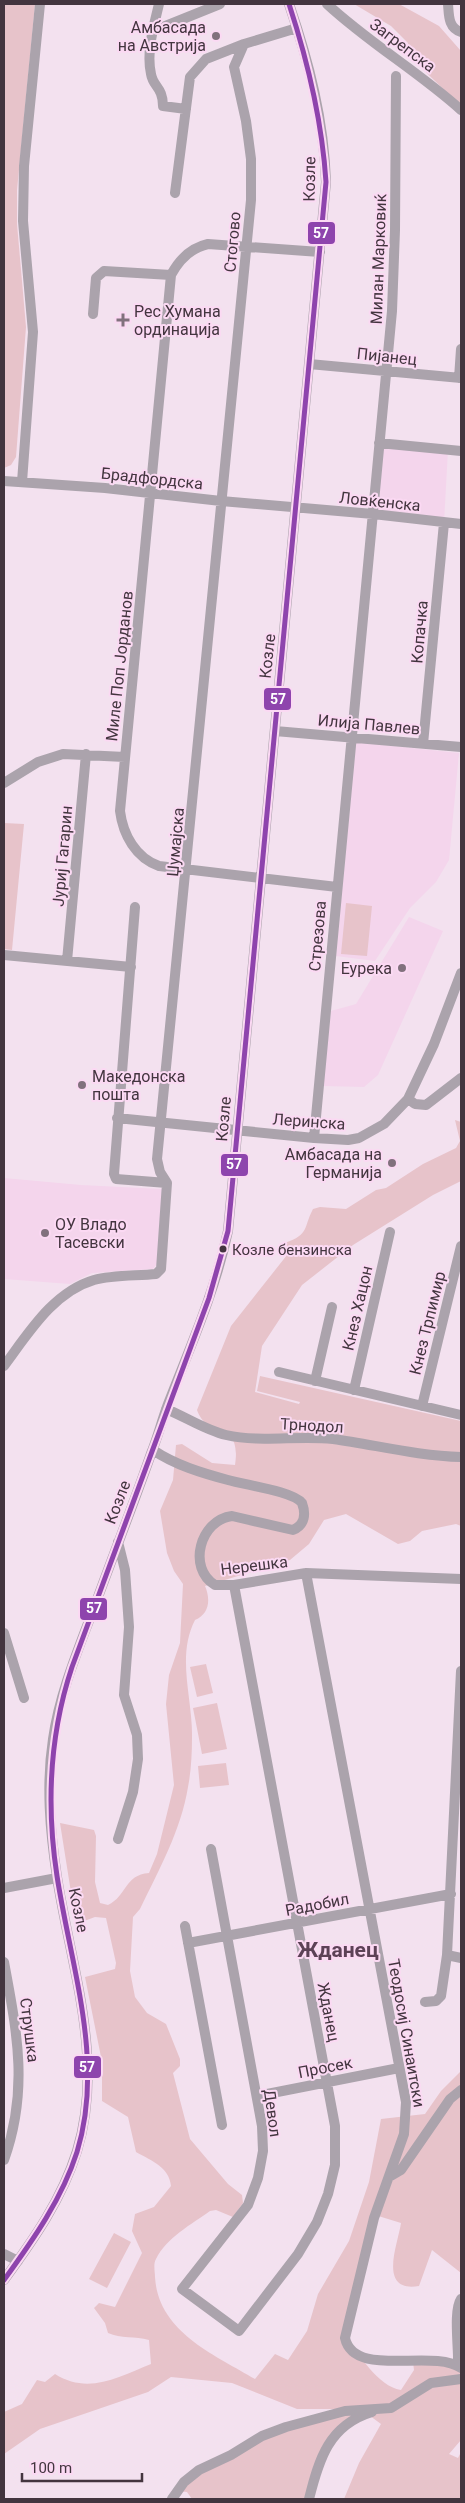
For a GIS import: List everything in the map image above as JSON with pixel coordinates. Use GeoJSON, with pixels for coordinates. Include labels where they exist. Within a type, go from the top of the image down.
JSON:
{"type":"FeatureCollection","features":[{"type":"Feature","properties":{"kind":"street"},"geometry":{"type":"LineString","coordinates":[[22,482],[33,332],[23,221],[24,175],[40,4]]}},
{"type":"Feature","properties":{"kind":"street"},"geometry":{"type":"LineString","coordinates":[[159,4],[153,31],[151,75],[160,88],[163,106],[186,109]]}},
{"type":"Feature","properties":{"kind":"street"},"geometry":{"type":"LineString","coordinates":[[153,31],[220,4]]}},
{"type":"Feature","properties":{"kind":"street","name":"Козле"},"geometry":{"type":"LineString","coordinates":[[4,2280],[45,2222],[60,2194],[78,2148],[86,2110],[88,2065],[85,2031],[57,1878],[49,1797],[53,1738],[77,1652],[166,1409],[188,1357],[221,1261],[228,1232],[326,182],[325,150],[318,103],[289,4]]}},
{"type":"Feature","properties":{"kind":"street","name":"Загрепска"},"geometry":{"type":"LineString","coordinates":[[327,4],[344,20],[421,76],[461,110]]}},
{"type":"Feature","properties":{"kind":"street"},"geometry":{"type":"LineString","coordinates":[[448,4],[450,21],[453,27],[461,32]]}},
{"type":"Feature","properties":{"kind":"street"},"geometry":{"type":"LineString","coordinates":[[175,193],[190,77],[198,66],[212,56],[297,28]]}},
{"type":"Feature","properties":{"kind":"street","name":"Стогово"},"geometry":{"type":"LineString","coordinates":[[221,501],[247,246],[251,159],[246,121],[234,67],[244,44]]}},
{"type":"Feature","properties":{"kind":"street","name":"Милан Марковиќ"},"geometry":{"type":"LineString","coordinates":[[350,738],[373,514],[394,269],[396,76]]}},
{"type":"Feature","properties":{"kind":"street"},"geometry":{"type":"LineString","coordinates":[[93,314],[96,278],[104,271],[171,275],[177,264],[200,246],[247,246],[320,252]]}},
{"type":"Feature","properties":{"kind":"street","name":"Миле Поп Јорданов"},"geometry":{"type":"LineString","coordinates":[[171,275],[120,811],[123,825],[129,840],[140,854],[156,865],[187,871],[337,887]]}},
{"type":"Feature","properties":{"kind":"street"},"geometry":{"type":"LineString","coordinates":[[460,378],[461,349]]}},
{"type":"Feature","properties":{"kind":"street","name":"Пијанец"},"geometry":{"type":"LineString","coordinates":[[309,364],[460,378]]}},
{"type":"Feature","properties":{"kind":"street"},"geometry":{"type":"LineString","coordinates":[[379,443],[461,451]]}},
{"type":"Feature","properties":{"kind":"street","name":"Брадфордска"},"geometry":{"type":"LineString","coordinates":[[4,482],[151,492],[296,508]]}},
{"type":"Feature","properties":{"kind":"street","name":"Џумајска"},"geometry":{"type":"LineString","coordinates":[[167,1183],[157,1159],[187,871],[221,501]]}},
{"type":"Feature","properties":{"kind":"street","name":"Ловќенска"},"geometry":{"type":"LineString","coordinates":[[296,508],[461,524]]}},
{"type":"Feature","properties":{"kind":"street","name":"Копачка"},"geometry":{"type":"LineString","coordinates":[[423,744],[444,523]]}},
{"type":"Feature","properties":{"kind":"street","name":"Илија Павлев"},"geometry":{"type":"LineString","coordinates":[[275,731],[461,747]]}},
{"type":"Feature","properties":{"kind":"street","name":"Стрезова"},"geometry":{"type":"LineString","coordinates":[[314,1138],[350,738]]}},
{"type":"Feature","properties":{"kind":"street"},"geometry":{"type":"LineString","coordinates":[[4,783],[38,762],[63,754],[125,757]]}},
{"type":"Feature","properties":{"kind":"street","name":"Јуриј Гагарин"},"geometry":{"type":"LineString","coordinates":[[67,961],[86,754]]}},
{"type":"Feature","properties":{"kind":"street"},"geometry":{"type":"LineString","coordinates":[[4,1366],[39,1319],[64,1296],[93,1280],[156,1274],[160,1269],[167,1183],[116,1179],[114,1174],[135,907]]}},
{"type":"Feature","properties":{"kind":"street"},"geometry":{"type":"LineString","coordinates":[[4,955],[131,967]]}},
{"type":"Feature","properties":{"kind":"street","name":"Леринска"},"geometry":{"type":"LineString","coordinates":[[118,1118],[162,1124],[314,1138],[348,1140],[359,1138],[384,1124],[408,1099],[441,1028],[461,973]]}},
{"type":"Feature","properties":{"kind":"street"},"geometry":{"type":"LineString","coordinates":[[408,1099],[414,1104],[426,1105],[461,1078]]}},
{"type":"Feature","properties":{"kind":"street","name":"Кнез Хацон"},"geometry":{"type":"LineString","coordinates":[[354,1390],[390,1232]]}},
{"type":"Feature","properties":{"kind":"street","name":"Кнез Трпимир"},"geometry":{"type":"LineString","coordinates":[[422,1406],[459,1263],[461,1246]]}},
{"type":"Feature","properties":{"kind":"street"},"geometry":{"type":"LineString","coordinates":[[315,1381],[332,1307]]}},
{"type":"Feature","properties":{"kind":"street"},"geometry":{"type":"LineString","coordinates":[[279,1372],[461,1415]]}},
{"type":"Feature","properties":{"kind":"street","name":"Трнодол"},"geometry":{"type":"LineString","coordinates":[[166,1409],[225,1434],[253,1438],[322,1438],[436,1457],[461,1457]]}},
{"type":"Feature","properties":{"kind":"street","name":"Нерешка"},"geometry":{"type":"LineString","coordinates":[[152,1450],[183,1466],[291,1496],[302,1503],[303,1522],[293,1530],[232,1516],[217,1522],[206,1531],[202,1540],[200,1554],[205,1574],[215,1585],[234,1585],[306,1573],[461,1579]]}},
{"type":"Feature","properties":{"kind":"street"},"geometry":{"type":"LineString","coordinates":[[118,1541],[125,1570],[129,1627],[124,1695],[137,1735],[138,1759],[133,1792],[118,1839]]}},
{"type":"Feature","properties":{"kind":"street","name":"Теодосиј Синаитски"},"geometry":{"type":"LineString","coordinates":[[306,1573],[406,2102],[404,2134],[374,2218],[347,2330],[346,2343],[355,2353],[364,2358],[379,2361],[426,2360],[460,2367]]}},
{"type":"Feature","properties":{"kind":"street","name":"Жданец"},"geometry":{"type":"LineString","coordinates":[[234,1585],[335,2126],[335,2165],[328,2194],[317,2222],[298,2254],[239,2331]]}},
{"type":"Feature","properties":{"kind":"street"},"geometry":{"type":"LineString","coordinates":[[4,1633],[24,1698]]}},
{"type":"Feature","properties":{"kind":"street"},"geometry":{"type":"LineString","coordinates":[[425,2002],[436,2001],[441,1996],[447,1955],[461,1671]]}},
{"type":"Feature","properties":{"kind":"street","name":"Девол"},"geometry":{"type":"LineString","coordinates":[[211,1848],[257,2096],[262,2126],[263,2151],[258,2178],[248,2205],[182,2289],[239,2331]]}},
{"type":"Feature","properties":{"kind":"street"},"geometry":{"type":"LineString","coordinates":[[4,1888],[57,1878]]}},
{"type":"Feature","properties":{"kind":"street","name":"Радобил"},"geometry":{"type":"LineString","coordinates":[[188,1943],[451,1894]]}},
{"type":"Feature","properties":{"kind":"street"},"geometry":{"type":"LineString","coordinates":[[185,1926],[222,2125]]}},
{"type":"Feature","properties":{"kind":"street"},"geometry":{"type":"LineString","coordinates":[[447,1955],[461,1958]]}},
{"type":"Feature","properties":{"kind":"street","name":"Струшка"},"geometry":{"type":"LineString","coordinates":[[4,1962],[15,2020],[20,2063],[19,2099],[4,2160]]}},
{"type":"Feature","properties":{"kind":"street","name":"Просек"},"geometry":{"type":"LineString","coordinates":[[257,2096],[399,2068]]}},
{"type":"Feature","properties":{"kind":"street"},"geometry":{"type":"LineString","coordinates":[[389,2177],[401,2170],[408,2156],[450,2099],[461,2090]]}},
{"type":"Feature","properties":{"kind":"street"},"geometry":{"type":"LineString","coordinates":[[4,2254],[18,2261]]}},
{"type":"Feature","properties":{"kind":"street"},"geometry":{"type":"LineString","coordinates":[[460,2367],[457,2317],[458,2304],[461,2299]]}},
{"type":"Feature","properties":{"kind":"street"},"geometry":{"type":"LineString","coordinates":[[309,2499],[322,2458],[338,2430],[352,2419],[377,2410],[396,2406],[431,2383],[461,2379]]}},
{"type":"Feature","properties":{"kind":"street"},"geometry":{"type":"LineString","coordinates":[[172,2499],[184,2482],[199,2470],[231,2455],[262,2436],[286,2427],[345,2411],[377,2410]]}},
{"type":"Feature","properties":{"kind":"shaded area"},"geometry":{"type":"Polygon","coordinates":[[[4,4],[35,4],[17,190],[17,224],[26,327],[16,457],[11,465],[4,468],[4,4]]]}},
{"type":"Feature","properties":{"kind":"shaded area"},"geometry":{"type":"Polygon","coordinates":[[[354,4],[399,4],[439,26],[461,51],[461,106],[408,55],[408,43],[391,26],[354,4]]]}},
{"type":"Feature","properties":{"kind":"shaded area"},"geometry":{"type":"Polygon","coordinates":[[[379,443],[448,450],[444,523],[373,514],[379,443]]]}},
{"type":"Feature","properties":{"kind":"shaded area"},"geometry":{"type":"Polygon","coordinates":[[[356,742],[459,753],[449,860],[436,882],[410,908],[375,961],[336,956],[356,742]]]}},
{"type":"Feature","properties":{"kind":"shaded area"},"geometry":{"type":"Polygon","coordinates":[[[4,823],[24,824],[12,950],[4,949],[4,823]]]}},
{"type":"Feature","properties":{"kind":"shaded area"},"geometry":{"type":"Polygon","coordinates":[[[346,903],[372,906],[367,956],[341,954],[346,903]]]}},
{"type":"Feature","properties":{"kind":"shaded area","name":"Еурека"},"geometry":{"type":"Polygon","coordinates":[[[409,917],[443,931],[378,1075],[364,1087],[323,1086],[331,1011],[356,1004],[409,917]]]}},
{"type":"Feature","properties":{"kind":"shaded area"},"geometry":{"type":"Polygon","coordinates":[[[455,1120],[461,1122],[461,1181],[433,1195],[353,1245],[302,1285],[262,1346],[255,1392],[299,1404],[300,1402],[257,1391],[260,1376],[461,1421],[461,1526],[456,1524],[422,1531],[410,1541],[398,1544],[346,1514],[324,1520],[309,1544],[290,1560],[205,1586],[208,1606],[203,1614],[195,1620],[189,1634],[187,1649],[186,1663],[192,1738],[191,1763],[185,1803],[162,1865],[140,1909],[133,1917],[130,1971],[135,1997],[147,2013],[166,2024],[180,2059],[180,2066],[173,2073],[190,2139],[228,2184],[242,2195],[243,2203],[233,2217],[216,2210],[210,2211],[166,2244],[160,2251],[155,2263],[155,2277],[159,2296],[166,2313],[191,2340],[255,2379],[275,2354],[288,2360],[307,2331],[318,2294],[349,2241],[369,2182],[381,2119],[425,2114],[441,2091],[461,2071],[461,2273],[432,2250],[419,2286],[406,2286],[398,2282],[394,2275],[393,2265],[401,2223],[375,2215],[345,2338],[384,2383],[401,2390],[414,2370],[413,2362],[461,2368],[461,2440],[449,2454],[458,2458],[461,2452],[461,2499],[344,2499],[359,2463],[381,2424],[366,2413],[338,2430],[309,2499],[192,2499],[187,2492],[177,2491],[184,2482],[243,2446],[338,2409],[297,2409],[232,2383],[171,2377],[148,2392],[40,2429],[4,2454],[4,2412],[22,2404],[37,2380],[45,2382],[55,2374],[79,2383],[103,2382],[151,2364],[149,2340],[108,2333],[105,2323],[94,2308],[99,2303],[115,2307],[142,2253],[132,2231],[135,2214],[154,2207],[171,2186],[170,2179],[159,2165],[136,2152],[128,2117],[102,2101],[102,2062],[85,1977],[115,1969],[116,1963],[106,1918],[95,1917],[76,1924],[60,1823],[94,1830],[96,1836],[95,1882],[100,1903],[108,1905],[135,1878],[149,1873],[157,1854],[174,1785],[166,1704],[169,1675],[180,1643],[183,1584],[174,1571],[167,1553],[160,1511],[173,1480],[176,1445],[182,1444],[212,1463],[235,1465],[236,1450],[234,1441],[229,1435],[209,1425],[202,1419],[197,1410],[231,1326],[287,1255],[289,1249],[285,1243],[299,1237],[305,1230],[313,1209],[320,1207],[346,1209],[376,1190],[386,1188],[423,1164],[456,1148],[460,1141],[455,1120]]]}},
{"type":"Feature","properties":{"kind":"shaded area"},"geometry":{"type":"Polygon","coordinates":[[[4,1178],[81,1185],[162,1189],[157,1264],[153,1269],[92,1273],[70,1284],[4,1279],[4,1178]]]}},
{"type":"Feature","properties":{"kind":"shaded area"},"geometry":{"type":"Polygon","coordinates":[[[206,1664],[213,1693],[197,1697],[190,1667],[206,1664]]]}},
{"type":"Feature","properties":{"kind":"shaded area"},"geometry":{"type":"Polygon","coordinates":[[[217,1703],[227,1749],[202,1754],[193,1708],[217,1703]]]}},
{"type":"Feature","properties":{"kind":"shaded area"},"geometry":{"type":"Polygon","coordinates":[[[226,1763],[229,1785],[200,1788],[198,1766],[226,1763]]]}},
{"type":"Feature","properties":{"kind":"shaded area"},"geometry":{"type":"Polygon","coordinates":[[[114,2233],[131,2242],[107,2288],[89,2279],[114,2233]]]}},
{"type":"Feature","properties":{"kind":"transit line","name":"57"},"geometry":{"type":"LineString","coordinates":[[4,2280],[55,2203],[71,2169],[85,2118],[88,2083],[83,2014],[57,1876],[51,1823],[52,1770],[58,1719],[72,1667],[209,1298],[228,1231],[326,182],[318,114],[289,4]]}},
{"type":"Feature","properties":{"kind":"place","name":"Амбасада на Австрија"},"geometry":{"type":"Point","coordinates":[216,36]}},
{"type":"Feature","properties":{"kind":"place","name":"Рес Хумана ординација"},"geometry":{"type":"Point","coordinates":[123,320]}},
{"type":"Feature","properties":{"kind":"place","name":"Еурека"},"geometry":{"type":"Point","coordinates":[402,968]}},
{"type":"Feature","properties":{"kind":"place","name":"Македонска пошта"},"geometry":{"type":"Point","coordinates":[82,1085]}},
{"type":"Feature","properties":{"kind":"place","name":"Амбасада на Германија"},"geometry":{"type":"Point","coordinates":[392,1163]}},
{"type":"Feature","properties":{"kind":"place","name":"ОУ Владо Тасевски"},"geometry":{"type":"Point","coordinates":[45,1233]}},
{"type":"Feature","properties":{"kind":"place","name":"Козле бензинска"},"geometry":{"type":"Point","coordinates":[223,1249]}},
{"type":"Feature","properties":{"kind":"district","name":"Жданец"},"geometry":{"type":"Point","coordinates":[338,1950]}}]}
